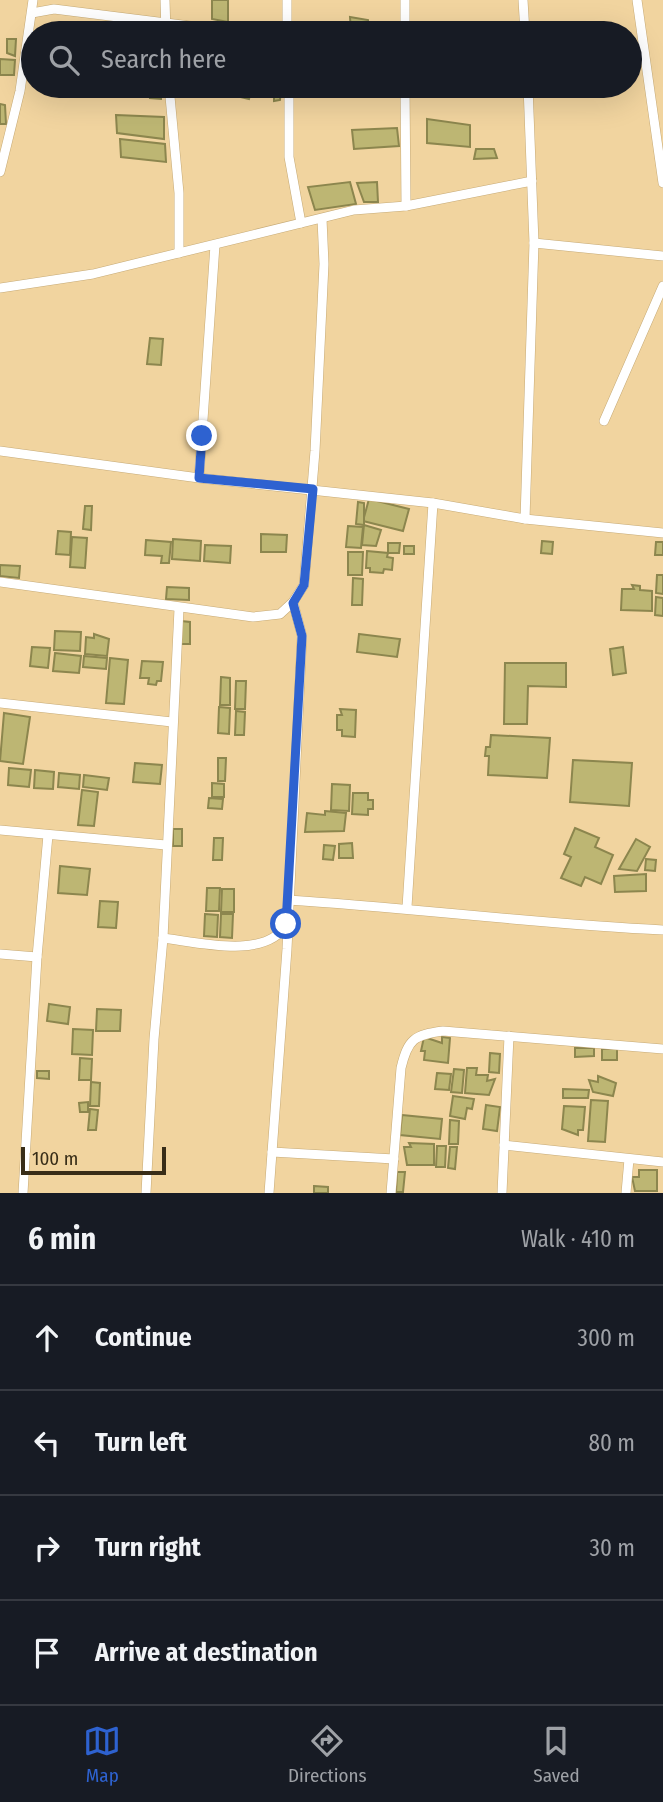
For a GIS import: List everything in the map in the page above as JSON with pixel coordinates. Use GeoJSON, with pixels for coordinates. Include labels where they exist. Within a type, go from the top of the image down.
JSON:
{"type":"FeatureCollection","features":[{"type":"Feature","properties":{"kind":"street"},"geometry":{"type":"LineString","coordinates":[[31,21],[33,0]]}},
{"type":"Feature","properties":{"kind":"street"},"geometry":{"type":"LineString","coordinates":[[32,13],[54,9],[165,21],[164,0]]}},
{"type":"Feature","properties":{"kind":"street"},"geometry":{"type":"LineString","coordinates":[[287,0],[288,21]]}},
{"type":"Feature","properties":{"kind":"street"},"geometry":{"type":"LineString","coordinates":[[405,0],[405,21]]}},
{"type":"Feature","properties":{"kind":"street"},"geometry":{"type":"LineString","coordinates":[[523,0],[524,21]]}},
{"type":"Feature","properties":{"kind":"street"},"geometry":{"type":"LineString","coordinates":[[636,0],[639,21]]}},
{"type":"Feature","properties":{"kind":"street"},"geometry":{"type":"LineString","coordinates":[[642,41],[663,183]]}},
{"type":"Feature","properties":{"kind":"street"},"geometry":{"type":"LineString","coordinates":[[0,172],[2,151],[21,84]]}},
{"type":"Feature","properties":{"kind":"street"},"geometry":{"type":"LineString","coordinates":[[170,98],[179,193],[179,253]]}},
{"type":"Feature","properties":{"kind":"street"},"geometry":{"type":"LineString","coordinates":[[289,98],[289,157],[301,223]]}},
{"type":"Feature","properties":{"kind":"street"},"geometry":{"type":"LineString","coordinates":[[405,98],[406,206]]}},
{"type":"Feature","properties":{"kind":"street"},"geometry":{"type":"LineString","coordinates":[[525,519],[534,243],[529,98]]}},
{"type":"Feature","properties":{"kind":"street"},"geometry":{"type":"LineString","coordinates":[[0,288],[93,274],[354,210],[406,206],[532,181]]}},
{"type":"Feature","properties":{"kind":"street"},"geometry":{"type":"LineString","coordinates":[[0,582],[179,609],[253,617],[280,614],[293,603],[304,585],[313,489],[324,264],[322,219]]}},
{"type":"Feature","properties":{"kind":"street"},"geometry":{"type":"LineString","coordinates":[[534,243],[663,256]]}},
{"type":"Feature","properties":{"kind":"street"},"geometry":{"type":"LineString","coordinates":[[199,478],[215,245]]}},
{"type":"Feature","properties":{"kind":"street"},"geometry":{"type":"LineString","coordinates":[[604,421],[663,286]]}},
{"type":"Feature","properties":{"kind":"street"},"geometry":{"type":"LineString","coordinates":[[0,452],[199,478],[433,503],[525,519],[663,533]]}},
{"type":"Feature","properties":{"kind":"street"},"geometry":{"type":"LineString","coordinates":[[407,907],[433,503]]}},
{"type":"Feature","properties":{"kind":"street"},"geometry":{"type":"LineString","coordinates":[[269,1193],[302,636],[293,603]]}},
{"type":"Feature","properties":{"kind":"street"},"geometry":{"type":"LineString","coordinates":[[146,1193],[153,1039],[163,938],[179,609]]}},
{"type":"Feature","properties":{"kind":"street"},"geometry":{"type":"LineString","coordinates":[[0,703],[172,722]]}},
{"type":"Feature","properties":{"kind":"street"},"geometry":{"type":"LineString","coordinates":[[0,830],[166,845]]}},
{"type":"Feature","properties":{"kind":"street"},"geometry":{"type":"LineString","coordinates":[[23,1193],[37,957],[48,835]]}},
{"type":"Feature","properties":{"kind":"street"},"geometry":{"type":"LineString","coordinates":[[288,900],[407,907],[584,926],[663,930]]}},
{"type":"Feature","properties":{"kind":"street"},"geometry":{"type":"LineString","coordinates":[[163,938],[227,945],[265,945],[281,934],[286,924]]}},
{"type":"Feature","properties":{"kind":"street"},"geometry":{"type":"LineString","coordinates":[[0,954],[37,957]]}},
{"type":"Feature","properties":{"kind":"street"},"geometry":{"type":"LineString","coordinates":[[391,1193],[401,1068],[405,1049],[418,1035],[443,1031],[663,1049]]}},
{"type":"Feature","properties":{"kind":"street"},"geometry":{"type":"LineString","coordinates":[[502,1193],[509,1037]]}},
{"type":"Feature","properties":{"kind":"street"},"geometry":{"type":"LineString","coordinates":[[505,1145],[663,1162]]}},
{"type":"Feature","properties":{"kind":"street"},"geometry":{"type":"LineString","coordinates":[[272,1152],[394,1159]]}},
{"type":"Feature","properties":{"kind":"street"},"geometry":{"type":"LineString","coordinates":[[626,1193],[629,1159]]}},
{"type":"Feature","properties":{"kind":"building"},"geometry":{"type":"Polygon","coordinates":[[[212,0],[228,0],[228,21],[212,19],[212,0]]]}},
{"type":"Feature","properties":{"kind":"building"},"geometry":{"type":"Polygon","coordinates":[[[350,17],[368,20],[368,21],[350,21],[350,17]]]}},
{"type":"Feature","properties":{"kind":"building"},"geometry":{"type":"Polygon","coordinates":[[[7,39],[16,39],[15,56],[7,53],[7,39]]]}},
{"type":"Feature","properties":{"kind":"building"},"geometry":{"type":"Polygon","coordinates":[[[0,59],[15,60],[14,75],[0,75],[0,59]]]}},
{"type":"Feature","properties":{"kind":"building"},"geometry":{"type":"Polygon","coordinates":[[[0,104],[5,105],[6,124],[0,124],[0,104]]]}},
{"type":"Feature","properties":{"kind":"building"},"geometry":{"type":"Polygon","coordinates":[[[116,115],[164,117],[164,139],[117,133],[116,115]]]}},
{"type":"Feature","properties":{"kind":"building"},"geometry":{"type":"Polygon","coordinates":[[[427,119],[470,125],[470,147],[427,143],[427,119]]]}},
{"type":"Feature","properties":{"kind":"building"},"geometry":{"type":"Polygon","coordinates":[[[397,128],[399,146],[354,149],[352,130],[397,128]]]}},
{"type":"Feature","properties":{"kind":"building"},"geometry":{"type":"Polygon","coordinates":[[[120,139],[165,144],[166,162],[121,157],[120,139]]]}},
{"type":"Feature","properties":{"kind":"building"},"geometry":{"type":"Polygon","coordinates":[[[476,149],[494,149],[497,158],[474,159],[476,149]]]}},
{"type":"Feature","properties":{"kind":"building"},"geometry":{"type":"Polygon","coordinates":[[[350,182],[356,204],[315,210],[308,187],[350,182]]]}},
{"type":"Feature","properties":{"kind":"building"},"geometry":{"type":"Polygon","coordinates":[[[377,182],[378,202],[364,202],[357,183],[377,182]]]}},
{"type":"Feature","properties":{"kind":"building"},"geometry":{"type":"Polygon","coordinates":[[[150,338],[163,339],[161,365],[147,364],[150,338]]]}},
{"type":"Feature","properties":{"kind":"building"},"geometry":{"type":"Polygon","coordinates":[[[369,499],[409,509],[403,531],[363,521],[369,499]]]}},
{"type":"Feature","properties":{"kind":"building"},"geometry":{"type":"Polygon","coordinates":[[[358,502],[364,503],[364,525],[356,524],[358,502]]]}},
{"type":"Feature","properties":{"kind":"building"},"geometry":{"type":"Polygon","coordinates":[[[85,506],[92,506],[91,530],[83,529],[85,506]]]}},
{"type":"Feature","properties":{"kind":"building"},"geometry":{"type":"Polygon","coordinates":[[[364,525],[381,530],[376,546],[362,545],[364,525]]]}},
{"type":"Feature","properties":{"kind":"building"},"geometry":{"type":"Polygon","coordinates":[[[348,526],[363,527],[361,548],[346,547],[348,526]]]}},
{"type":"Feature","properties":{"kind":"building"},"geometry":{"type":"Polygon","coordinates":[[[58,531],[71,532],[70,555],[56,554],[58,531]]]}},
{"type":"Feature","properties":{"kind":"building"},"geometry":{"type":"Polygon","coordinates":[[[261,534],[287,535],[286,552],[261,552],[261,534]]]}},
{"type":"Feature","properties":{"kind":"building"},"geometry":{"type":"Polygon","coordinates":[[[72,537],[87,538],[85,568],[70,567],[72,537]]]}},
{"type":"Feature","properties":{"kind":"building"},"geometry":{"type":"Polygon","coordinates":[[[173,539],[201,541],[200,561],[172,559],[173,539]]]}},
{"type":"Feature","properties":{"kind":"building"},"geometry":{"type":"Polygon","coordinates":[[[146,540],[171,542],[169,563],[161,563],[162,556],[145,555],[146,540]]]}},
{"type":"Feature","properties":{"kind":"building"},"geometry":{"type":"Polygon","coordinates":[[[542,541],[553,542],[552,554],[541,553],[542,541]]]}},
{"type":"Feature","properties":{"kind":"building"},"geometry":{"type":"Polygon","coordinates":[[[656,542],[663,542],[663,555],[655,555],[656,542]]]}},
{"type":"Feature","properties":{"kind":"building"},"geometry":{"type":"Polygon","coordinates":[[[388,543],[400,543],[399,553],[388,553],[388,543]]]}},
{"type":"Feature","properties":{"kind":"building"},"geometry":{"type":"Polygon","coordinates":[[[205,545],[231,546],[230,563],[204,561],[205,545]]]}},
{"type":"Feature","properties":{"kind":"building"},"geometry":{"type":"Polygon","coordinates":[[[404,546],[414,546],[414,554],[404,554],[404,546]]]}},
{"type":"Feature","properties":{"kind":"building"},"geometry":{"type":"Polygon","coordinates":[[[367,551],[388,553],[387,557],[393,558],[392,570],[384,569],[383,573],[370,572],[370,568],[366,568],[367,551]]]}},
{"type":"Feature","properties":{"kind":"building"},"geometry":{"type":"Polygon","coordinates":[[[348,552],[363,552],[362,575],[348,575],[348,552]]]}},
{"type":"Feature","properties":{"kind":"building"},"geometry":{"type":"Polygon","coordinates":[[[0,565],[20,566],[19,578],[0,576],[0,565]]]}},
{"type":"Feature","properties":{"kind":"building"},"geometry":{"type":"Polygon","coordinates":[[[657,575],[663,575],[663,594],[656,593],[657,575]]]}},
{"type":"Feature","properties":{"kind":"building"},"geometry":{"type":"Polygon","coordinates":[[[353,578],[363,579],[362,605],[352,605],[353,578]]]}},
{"type":"Feature","properties":{"kind":"building"},"geometry":{"type":"Polygon","coordinates":[[[632,585],[640,586],[640,590],[652,591],[652,611],[621,610],[622,589],[634,589],[632,585]]]}},
{"type":"Feature","properties":{"kind":"building"},"geometry":{"type":"Polygon","coordinates":[[[167,587],[189,588],[189,600],[166,599],[167,587]]]}},
{"type":"Feature","properties":{"kind":"building"},"geometry":{"type":"Polygon","coordinates":[[[656,597],[663,598],[663,616],[655,615],[656,597]]]}},
{"type":"Feature","properties":{"kind":"building"},"geometry":{"type":"Polygon","coordinates":[[[181,621],[190,622],[190,644],[181,644],[181,621]]]}},
{"type":"Feature","properties":{"kind":"building"},"geometry":{"type":"Polygon","coordinates":[[[55,631],[81,632],[80,651],[54,650],[55,631]]]}},
{"type":"Feature","properties":{"kind":"building"},"geometry":{"type":"Polygon","coordinates":[[[94,634],[109,639],[107,656],[85,654],[86,637],[94,638],[94,634]]]}},
{"type":"Feature","properties":{"kind":"building"},"geometry":{"type":"Polygon","coordinates":[[[359,634],[400,639],[397,657],[357,652],[359,634]]]}},
{"type":"Feature","properties":{"kind":"building"},"geometry":{"type":"Polygon","coordinates":[[[32,647],[50,648],[48,668],[30,666],[32,647]]]}},
{"type":"Feature","properties":{"kind":"building"},"geometry":{"type":"Polygon","coordinates":[[[623,647],[626,673],[613,675],[610,649],[623,647]]]}},
{"type":"Feature","properties":{"kind":"building"},"geometry":{"type":"Polygon","coordinates":[[[55,653],[81,656],[79,673],[53,671],[55,653]]]}},
{"type":"Feature","properties":{"kind":"building"},"geometry":{"type":"Polygon","coordinates":[[[84,656],[107,658],[106,669],[83,667],[84,656]]]}},
{"type":"Feature","properties":{"kind":"building"},"geometry":{"type":"Polygon","coordinates":[[[110,658],[128,660],[124,704],[106,703],[110,658]]]}},
{"type":"Feature","properties":{"kind":"building"},"geometry":{"type":"Polygon","coordinates":[[[142,661],[163,662],[161,681],[157,681],[156,685],[148,684],[149,678],[140,678],[142,661]]]}},
{"type":"Feature","properties":{"kind":"building"},"geometry":{"type":"Polygon","coordinates":[[[505,663],[566,663],[566,687],[528,686],[527,724],[504,724],[505,663]]]}},
{"type":"Feature","properties":{"kind":"building"},"geometry":{"type":"Polygon","coordinates":[[[221,677],[230,678],[230,705],[220,705],[221,677]]]}},
{"type":"Feature","properties":{"kind":"building"},"geometry":{"type":"Polygon","coordinates":[[[236,681],[246,681],[245,709],[235,709],[236,681]]]}},
{"type":"Feature","properties":{"kind":"building"},"geometry":{"type":"Polygon","coordinates":[[[219,707],[230,708],[229,734],[218,733],[219,707]]]}},
{"type":"Feature","properties":{"kind":"building"},"geometry":{"type":"Polygon","coordinates":[[[340,709],[356,710],[355,737],[342,736],[342,730],[337,730],[337,715],[342,715],[340,709]]]}},
{"type":"Feature","properties":{"kind":"building"},"geometry":{"type":"Polygon","coordinates":[[[236,711],[245,712],[244,735],[235,735],[236,711]]]}},
{"type":"Feature","properties":{"kind":"building"},"geometry":{"type":"Polygon","coordinates":[[[4,713],[30,717],[23,764],[0,761],[4,713]]]}},
{"type":"Feature","properties":{"kind":"building"},"geometry":{"type":"Polygon","coordinates":[[[491,735],[550,738],[547,778],[488,775],[489,756],[485,756],[486,747],[490,747],[491,735]]]}},
{"type":"Feature","properties":{"kind":"building"},"geometry":{"type":"Polygon","coordinates":[[[218,758],[226,758],[225,781],[218,781],[218,758]]]}},
{"type":"Feature","properties":{"kind":"building"},"geometry":{"type":"Polygon","coordinates":[[[573,760],[632,763],[629,806],[570,802],[573,760]]]}},
{"type":"Feature","properties":{"kind":"building"},"geometry":{"type":"Polygon","coordinates":[[[135,763],[162,765],[160,784],[133,782],[135,763]]]}},
{"type":"Feature","properties":{"kind":"building"},"geometry":{"type":"Polygon","coordinates":[[[9,768],[31,770],[29,787],[8,785],[9,768]]]}},
{"type":"Feature","properties":{"kind":"building"},"geometry":{"type":"Polygon","coordinates":[[[35,770],[54,772],[53,789],[34,788],[35,770]]]}},
{"type":"Feature","properties":{"kind":"building"},"geometry":{"type":"Polygon","coordinates":[[[59,773],[80,775],[79,789],[58,787],[59,773]]]}},
{"type":"Feature","properties":{"kind":"building"},"geometry":{"type":"Polygon","coordinates":[[[84,775],[109,778],[107,790],[83,787],[84,775]]]}},
{"type":"Feature","properties":{"kind":"building"},"geometry":{"type":"Polygon","coordinates":[[[212,783],[224,784],[224,797],[212,797],[212,783]]]}},
{"type":"Feature","properties":{"kind":"building"},"geometry":{"type":"Polygon","coordinates":[[[332,784],[350,785],[349,811],[331,810],[332,784]]]}},
{"type":"Feature","properties":{"kind":"building"},"geometry":{"type":"Polygon","coordinates":[[[82,790],[98,792],[94,826],[78,825],[82,790]]]}},
{"type":"Feature","properties":{"kind":"building"},"geometry":{"type":"Polygon","coordinates":[[[353,793],[368,793],[368,800],[373,800],[373,809],[368,809],[368,815],[352,814],[353,793]]]}},
{"type":"Feature","properties":{"kind":"building"},"geometry":{"type":"Polygon","coordinates":[[[209,798],[223,799],[222,809],[208,808],[209,798]]]}},
{"type":"Feature","properties":{"kind":"building"},"geometry":{"type":"Polygon","coordinates":[[[325,811],[346,813],[344,831],[305,832],[307,813],[325,815],[325,811]]]}},
{"type":"Feature","properties":{"kind":"building"},"geometry":{"type":"Polygon","coordinates":[[[575,828],[599,838],[595,847],[613,855],[601,884],[585,877],[581,886],[561,878],[571,857],[564,854],[575,828]]]}},
{"type":"Feature","properties":{"kind":"building"},"geometry":{"type":"Polygon","coordinates":[[[173,829],[182,829],[182,846],[173,846],[173,829]]]}},
{"type":"Feature","properties":{"kind":"building"},"geometry":{"type":"Polygon","coordinates":[[[214,838],[223,838],[222,860],[213,860],[214,838]]]}},
{"type":"Feature","properties":{"kind":"building"},"geometry":{"type":"Polygon","coordinates":[[[636,839],[650,847],[637,871],[619,869],[636,839]]]}},
{"type":"Feature","properties":{"kind":"building"},"geometry":{"type":"Polygon","coordinates":[[[352,843],[353,858],[339,858],[339,844],[352,843]]]}},
{"type":"Feature","properties":{"kind":"building"},"geometry":{"type":"Polygon","coordinates":[[[324,845],[335,846],[333,860],[323,859],[324,845]]]}},
{"type":"Feature","properties":{"kind":"building"},"geometry":{"type":"Polygon","coordinates":[[[646,859],[656,860],[655,871],[645,870],[646,859]]]}},
{"type":"Feature","properties":{"kind":"building"},"geometry":{"type":"Polygon","coordinates":[[[60,866],[90,869],[87,895],[58,893],[60,866]]]}},
{"type":"Feature","properties":{"kind":"building"},"geometry":{"type":"Polygon","coordinates":[[[646,874],[646,891],[615,892],[614,876],[646,874]]]}},
{"type":"Feature","properties":{"kind":"building"},"geometry":{"type":"Polygon","coordinates":[[[207,888],[220,888],[219,911],[206,911],[207,888]]]}},
{"type":"Feature","properties":{"kind":"building"},"geometry":{"type":"Polygon","coordinates":[[[222,889],[234,889],[234,912],[221,912],[222,889]]]}},
{"type":"Feature","properties":{"kind":"building"},"geometry":{"type":"Polygon","coordinates":[[[100,901],[118,902],[116,928],[98,927],[100,901]]]}},
{"type":"Feature","properties":{"kind":"building"},"geometry":{"type":"Polygon","coordinates":[[[205,914],[218,915],[217,937],[204,936],[205,914]]]}},
{"type":"Feature","properties":{"kind":"building"},"geometry":{"type":"Polygon","coordinates":[[[221,914],[233,914],[232,938],[220,937],[221,914]]]}},
{"type":"Feature","properties":{"kind":"building"},"geometry":{"type":"Polygon","coordinates":[[[49,1004],[70,1007],[68,1024],[47,1021],[49,1004]]]}},
{"type":"Feature","properties":{"kind":"building"},"geometry":{"type":"Polygon","coordinates":[[[97,1009],[121,1010],[120,1031],[96,1031],[97,1009]]]}},
{"type":"Feature","properties":{"kind":"building"},"geometry":{"type":"Polygon","coordinates":[[[73,1029],[93,1030],[92,1055],[72,1054],[73,1029]]]}},
{"type":"Feature","properties":{"kind":"building"},"geometry":{"type":"Polygon","coordinates":[[[424,1037],[442,1043],[442,1037],[450,1038],[448,1063],[424,1060],[425,1051],[421,1051],[424,1037]]]}},
{"type":"Feature","properties":{"kind":"building"},"geometry":{"type":"Polygon","coordinates":[[[575,1048],[594,1048],[594,1056],[575,1057],[575,1048]]]}},
{"type":"Feature","properties":{"kind":"building"},"geometry":{"type":"Polygon","coordinates":[[[602,1049],[617,1049],[617,1060],[602,1060],[602,1049]]]}},
{"type":"Feature","properties":{"kind":"building"},"geometry":{"type":"Polygon","coordinates":[[[490,1053],[500,1054],[499,1073],[489,1072],[490,1053]]]}},
{"type":"Feature","properties":{"kind":"building"},"geometry":{"type":"Polygon","coordinates":[[[80,1058],[92,1059],[91,1080],[79,1080],[80,1058]]]}},
{"type":"Feature","properties":{"kind":"building"},"geometry":{"type":"Polygon","coordinates":[[[467,1068],[477,1068],[476,1075],[488,1075],[487,1081],[495,1079],[489,1095],[465,1093],[467,1068]]]}},
{"type":"Feature","properties":{"kind":"building"},"geometry":{"type":"Polygon","coordinates":[[[454,1069],[464,1070],[462,1093],[451,1092],[454,1069]]]}},
{"type":"Feature","properties":{"kind":"building"},"geometry":{"type":"Polygon","coordinates":[[[37,1071],[49,1071],[49,1079],[37,1078],[37,1071]]]}},
{"type":"Feature","properties":{"kind":"building"},"geometry":{"type":"Polygon","coordinates":[[[437,1073],[451,1074],[449,1090],[435,1089],[437,1073]]]}},
{"type":"Feature","properties":{"kind":"building"},"geometry":{"type":"Polygon","coordinates":[[[598,1076],[616,1083],[613,1096],[593,1092],[589,1080],[598,1082],[598,1076]]]}},
{"type":"Feature","properties":{"kind":"building"},"geometry":{"type":"Polygon","coordinates":[[[91,1082],[100,1083],[99,1106],[90,1106],[91,1082]]]}},
{"type":"Feature","properties":{"kind":"building"},"geometry":{"type":"Polygon","coordinates":[[[563,1089],[589,1090],[588,1098],[563,1098],[563,1089]]]}},
{"type":"Feature","properties":{"kind":"building"},"geometry":{"type":"Polygon","coordinates":[[[453,1096],[474,1099],[472,1109],[467,1108],[465,1119],[450,1116],[453,1096]]]}},
{"type":"Feature","properties":{"kind":"building"},"geometry":{"type":"Polygon","coordinates":[[[591,1100],[608,1101],[605,1142],[588,1141],[591,1100]]]}},
{"type":"Feature","properties":{"kind":"building"},"geometry":{"type":"Polygon","coordinates":[[[88,1102],[88,1112],[80,1112],[79,1103],[88,1102]]]}},
{"type":"Feature","properties":{"kind":"building"},"geometry":{"type":"Polygon","coordinates":[[[486,1105],[500,1107],[497,1131],[483,1129],[486,1105]]]}},
{"type":"Feature","properties":{"kind":"building"},"geometry":{"type":"Polygon","coordinates":[[[564,1106],[585,1107],[583,1130],[578,1130],[578,1135],[562,1129],[564,1106]]]}},
{"type":"Feature","properties":{"kind":"building"},"geometry":{"type":"Polygon","coordinates":[[[90,1109],[98,1110],[96,1130],[88,1130],[90,1109]]]}},
{"type":"Feature","properties":{"kind":"building"},"geometry":{"type":"Polygon","coordinates":[[[402,1115],[442,1119],[440,1139],[400,1135],[402,1115]]]}},
{"type":"Feature","properties":{"kind":"building"},"geometry":{"type":"Polygon","coordinates":[[[450,1120],[459,1121],[458,1144],[449,1144],[450,1120]]]}},
{"type":"Feature","properties":{"kind":"building"},"geometry":{"type":"Polygon","coordinates":[[[409,1143],[434,1144],[434,1165],[407,1165],[404,1147],[411,1147],[409,1143]]]}},
{"type":"Feature","properties":{"kind":"building"},"geometry":{"type":"Polygon","coordinates":[[[437,1146],[446,1146],[445,1167],[436,1167],[437,1146]]]}},
{"type":"Feature","properties":{"kind":"building"},"geometry":{"type":"Polygon","coordinates":[[[450,1147],[457,1147],[455,1169],[448,1168],[450,1147]]]}},
{"type":"Feature","properties":{"kind":"building"},"geometry":{"type":"Polygon","coordinates":[[[639,1170],[657,1170],[657,1191],[635,1191],[632,1177],[639,1177],[639,1170]]]}},
{"type":"Feature","properties":{"kind":"building"},"geometry":{"type":"Polygon","coordinates":[[[397,1172],[405,1172],[403,1192],[396,1192],[397,1172]]]}},
{"type":"Feature","properties":{"kind":"building"},"geometry":{"type":"Polygon","coordinates":[[[314,1186],[328,1187],[328,1193],[314,1193],[314,1186]]]}},
{"type":"Feature","properties":{"kind":"route"},"geometry":{"type":"LineString","coordinates":[[202,436],[199,478],[313,489],[304,585],[293,603],[302,636],[286,924]]}}]}
